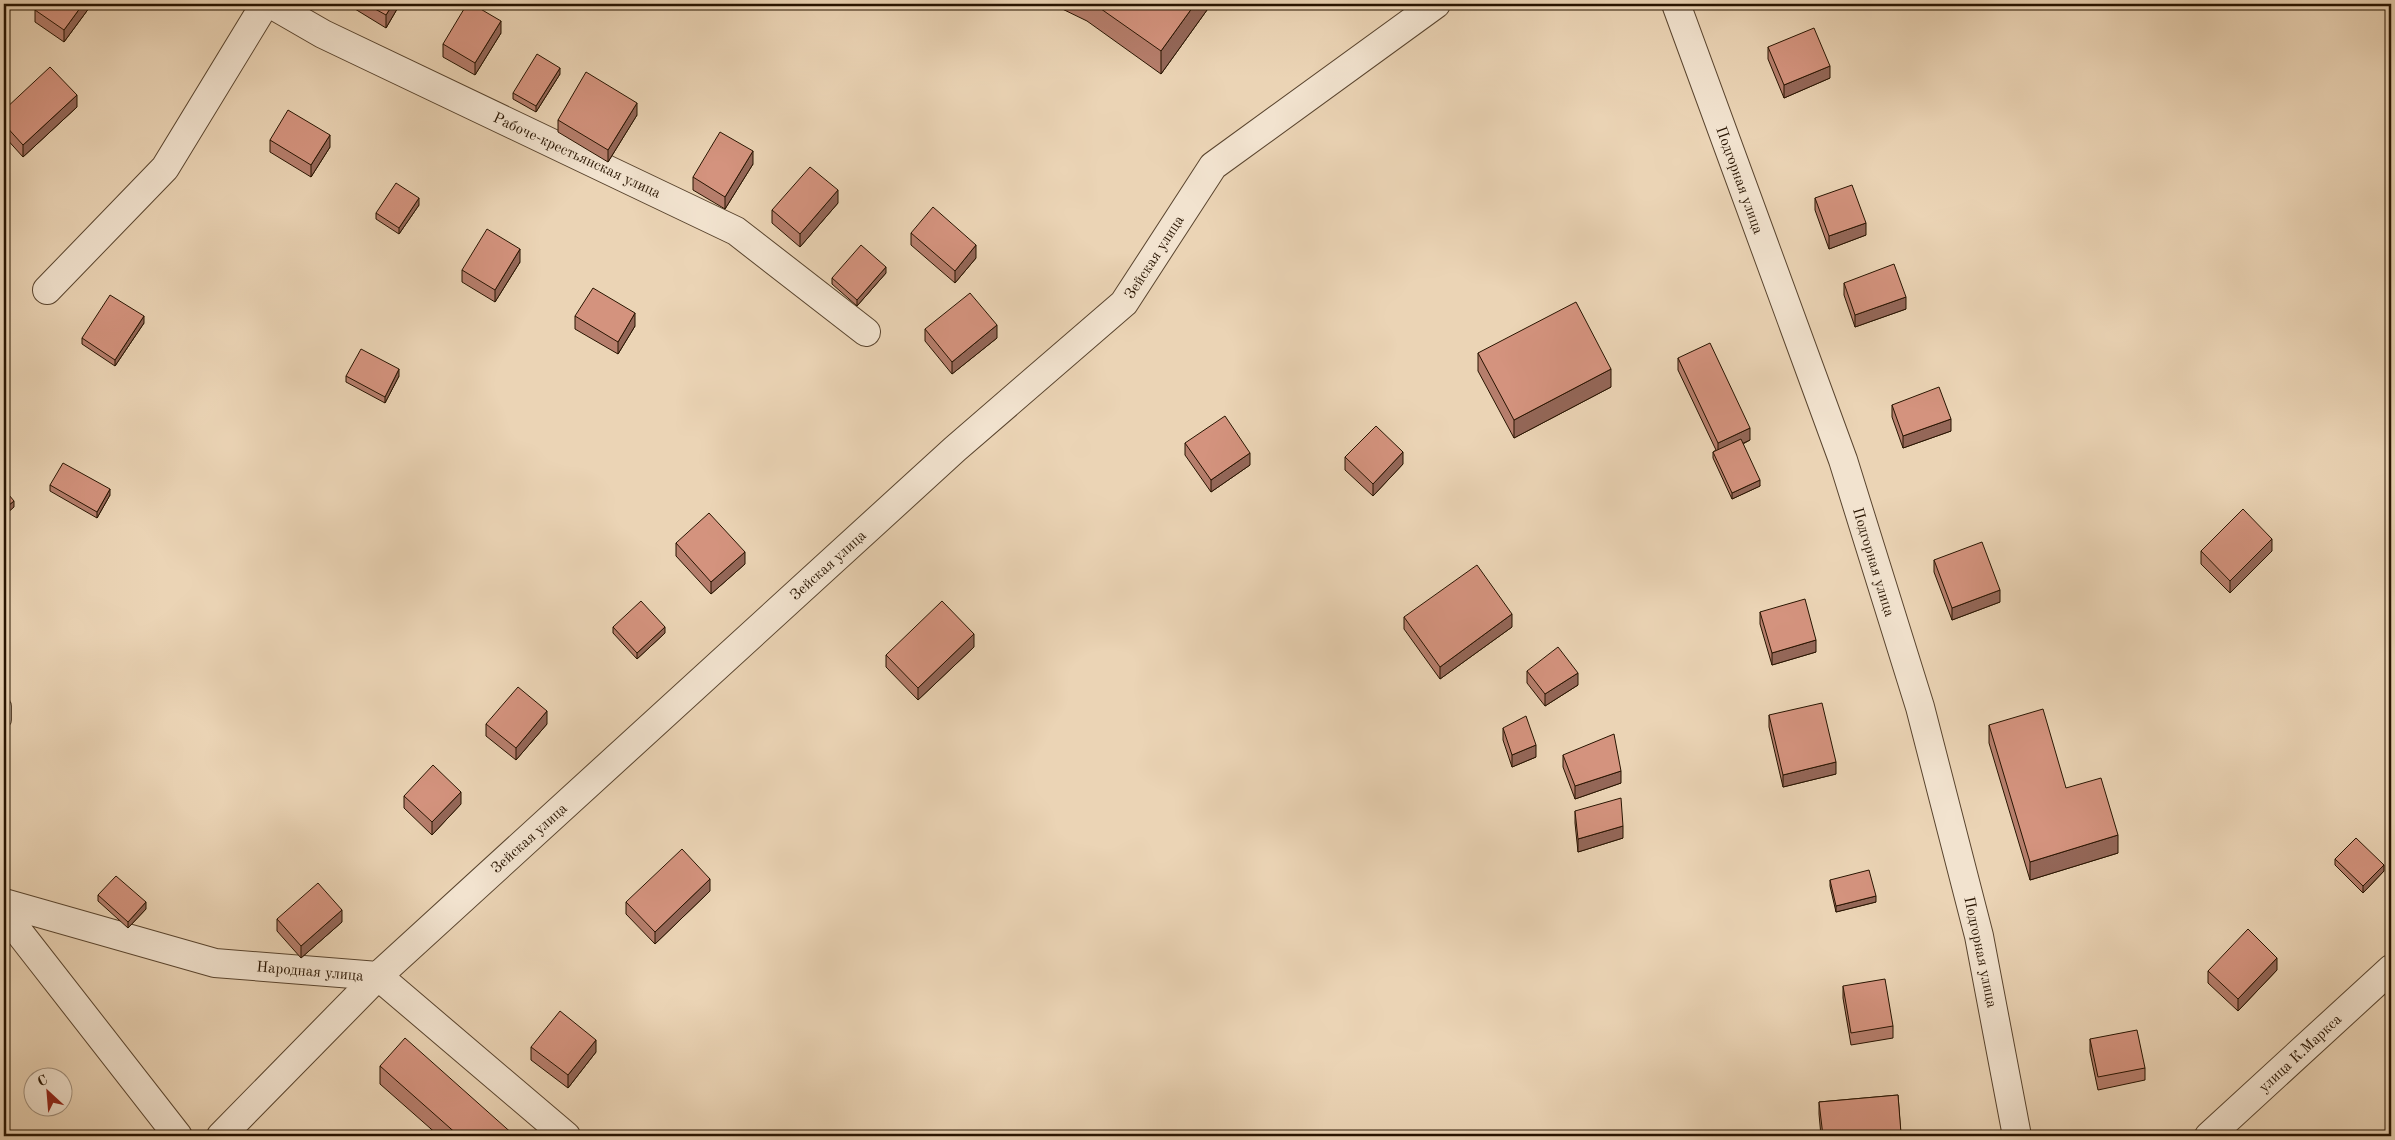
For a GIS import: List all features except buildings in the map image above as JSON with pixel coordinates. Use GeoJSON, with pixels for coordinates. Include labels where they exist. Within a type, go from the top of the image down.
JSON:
{"type":"FeatureCollection","features":[{"type":"Feature","properties":{"kind":"street"},"geometry":{"type":"LineString","coordinates":[[47,290],[165,168],[264,4]]}},
{"type":"Feature","properties":{"kind":"street","name":"Рабоче-крестьянская улица"},"geometry":{"type":"LineString","coordinates":[[271,4],[323,34],[736,231],[866,332]]}},
{"type":"Feature","properties":{"kind":"street","name":"Зейская улица"},"geometry":{"type":"LineString","coordinates":[[220,1136],[378,976],[955,449],[1124,303],[1213,166],[1436,4]]}},
{"type":"Feature","properties":{"kind":"street","name":"Подгорная улица"},"geometry":{"type":"LineString","coordinates":[[1676,4],[1843,460],[1920,707],[1979,936],[2018,1136]]}},
{"type":"Feature","properties":{"kind":"street","name":"Народная улица"},"geometry":{"type":"LineString","coordinates":[[4,903],[215,963],[378,976],[566,1136]]}},
{"type":"Feature","properties":{"kind":"street"},"geometry":{"type":"LineString","coordinates":[[4,913],[178,1136]]}},
{"type":"Feature","properties":{"kind":"street","name":"улица К.Маркса"},"geometry":{"type":"LineString","coordinates":[[2209,1136],[2391,969]]}},
{"type":"Feature","properties":{"kind":"lane"},"geometry":{"type":"LineString","coordinates":[[4,706],[4,720]]}}]}
